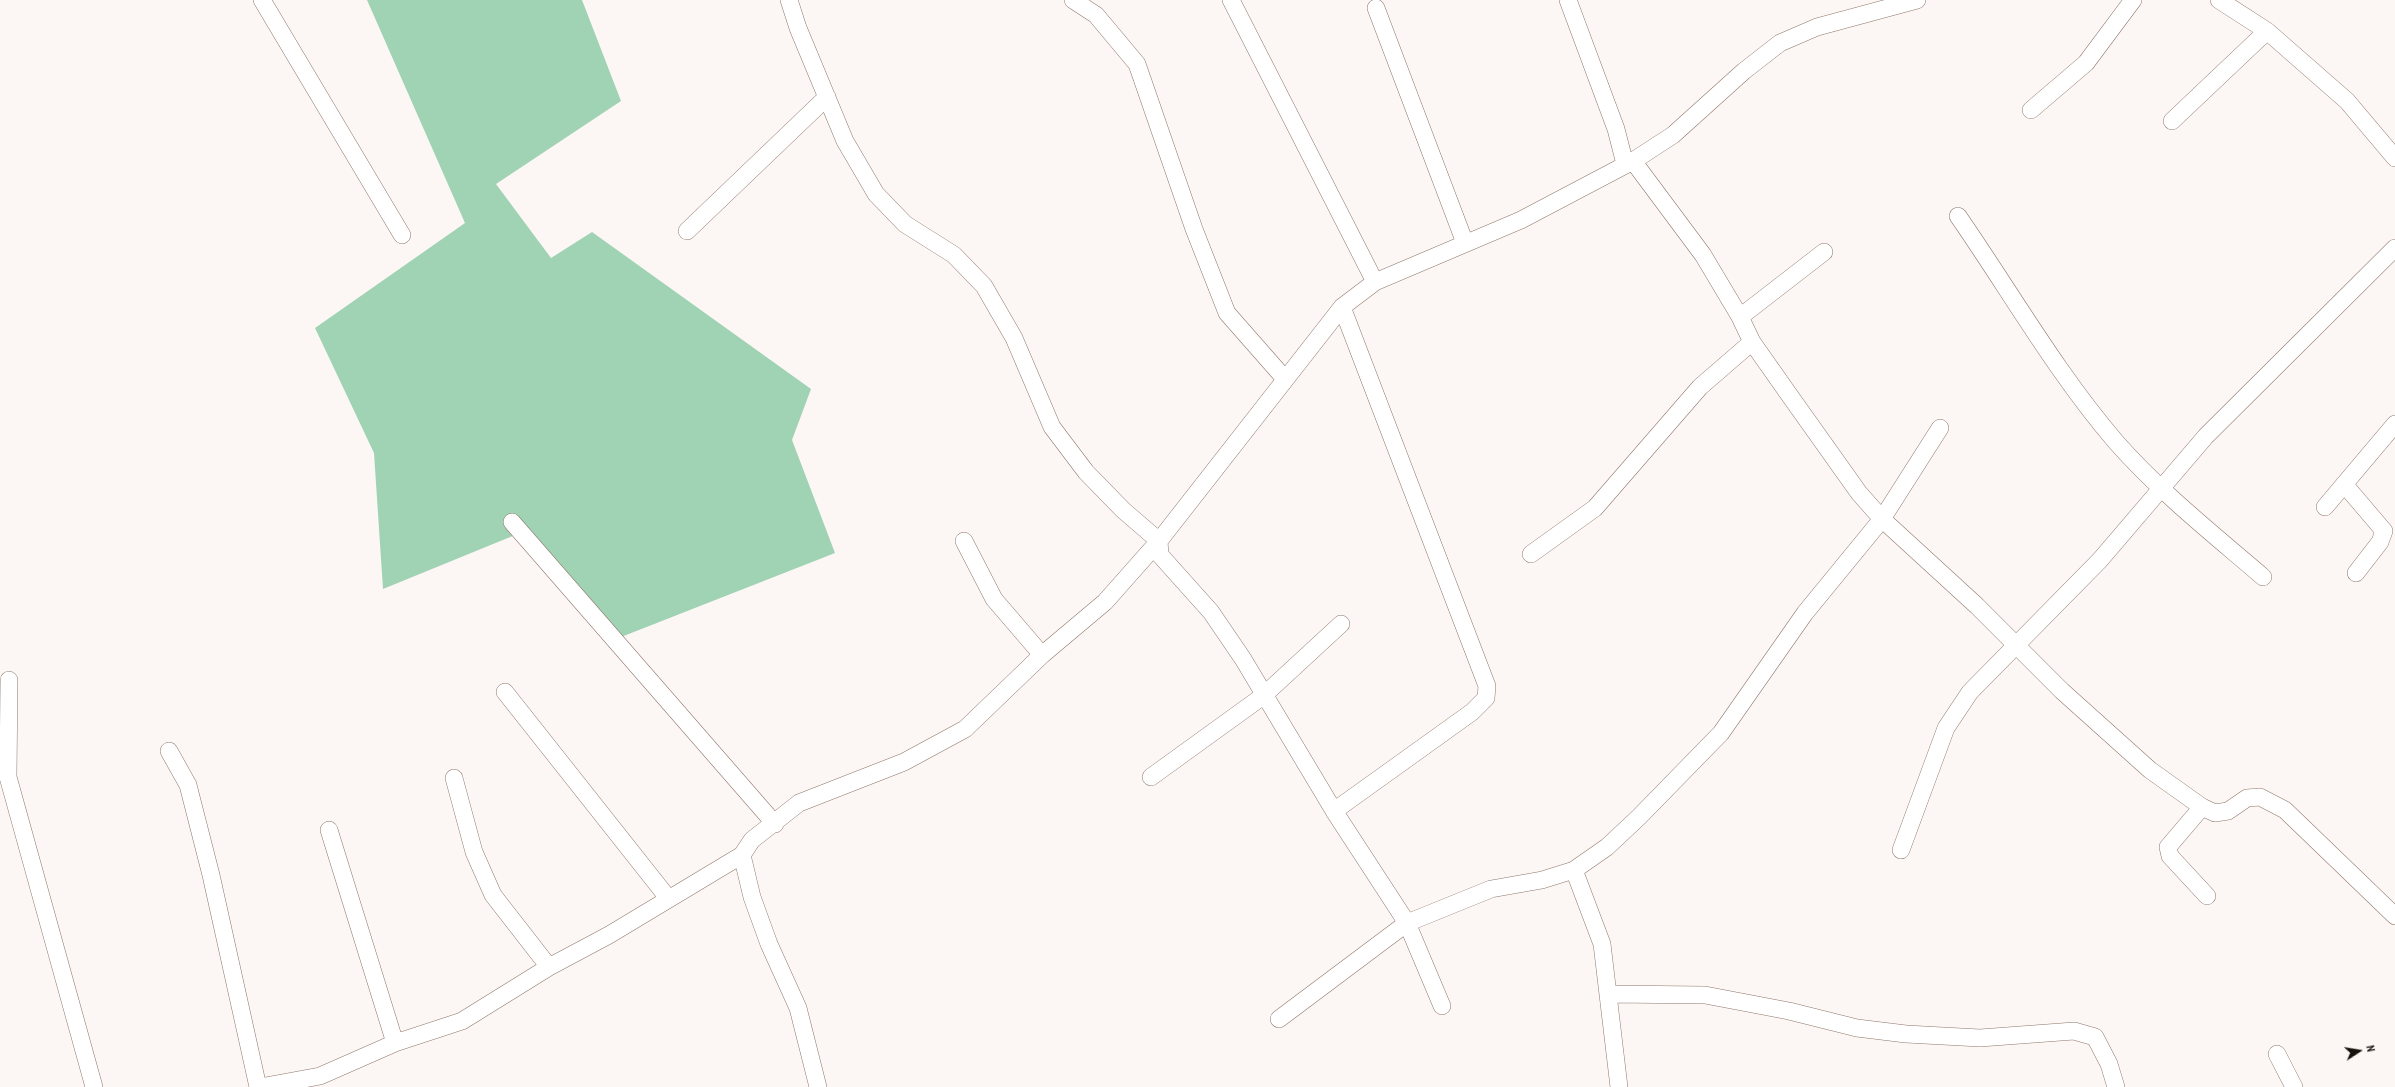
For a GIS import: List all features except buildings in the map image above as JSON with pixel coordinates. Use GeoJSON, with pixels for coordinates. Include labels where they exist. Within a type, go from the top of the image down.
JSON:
{"type":"FeatureCollection","features":[{"type":"Feature","properties":{"kind":"street"},"geometry":{"type":"LineString","coordinates":[[262,0],[402,235]]}},
{"type":"Feature","properties":{"kind":"street"},"geometry":{"type":"LineString","coordinates":[[789,0],[798,28],[845,141],[876,194],[905,224],[954,254],[984,286],[1014,338],[1052,427],[1086,472],[1123,510],[1158,541],[1160,555],[1211,612],[1243,660],[1263,696],[1334,811],[1407,923],[1442,1006]]}},
{"type":"Feature","properties":{"kind":"street"},"geometry":{"type":"LineString","coordinates":[[1073,0],[1096,14],[1137,64],[1194,229],[1227,313],[1285,379]]}},
{"type":"Feature","properties":{"kind":"street"},"geometry":{"type":"LineString","coordinates":[[1230,0],[1375,282]]}},
{"type":"Feature","properties":{"kind":"street"},"geometry":{"type":"LineString","coordinates":[[1568,0],[1629,162],[1703,255],[1740,317],[1752,342],[1859,493],[1882,519],[1977,606],[2062,691],[2150,770],[2202,807],[2215,813],[2228,811],[2247,798],[2260,797],[2286,810],[2395,916]]}},
{"type":"Feature","properties":{"kind":"street"},"geometry":{"type":"LineString","coordinates":[[168,751],[188,785],[211,875],[259,1087],[321,1082],[395,1043],[462,1021],[549,967],[609,935],[668,898],[742,855],[752,840],[775,824],[799,803],[904,762],[965,730],[1042,655],[1105,602],[1158,541],[1342,307],[1375,282],[1521,220],[1629,162],[1673,135],[1744,71],[1780,43],[1817,28],[1917,0]]}},
{"type":"Feature","properties":{"kind":"street"},"geometry":{"type":"LineString","coordinates":[[2031,110],[2086,63],[2133,0]]}},
{"type":"Feature","properties":{"kind":"street"},"geometry":{"type":"LineString","coordinates":[[2219,0],[2267,31],[2347,101],[2395,158]]}},
{"type":"Feature","properties":{"kind":"street"},"geometry":{"type":"LineString","coordinates":[[1376,8],[1465,243]]}},
{"type":"Feature","properties":{"kind":"street"},"geometry":{"type":"LineString","coordinates":[[2172,121],[2267,31]]}},
{"type":"Feature","properties":{"kind":"street"},"geometry":{"type":"LineString","coordinates":[[687,231],[827,97]]}},
{"type":"Feature","properties":{"kind":"street"},"geometry":{"type":"LineString","coordinates":[[1958,216],[2020,312],[2072,386],[2116,442],[2161,489],[2263,577]]}},
{"type":"Feature","properties":{"kind":"street"},"geometry":{"type":"LineString","coordinates":[[1901,850],[1946,728],[1970,692],[2015,644],[2100,560],[2206,436],[2395,248]]}},
{"type":"Feature","properties":{"kind":"street"},"geometry":{"type":"LineString","coordinates":[[1740,317],[1824,252]]}},
{"type":"Feature","properties":{"kind":"street"},"geometry":{"type":"LineString","coordinates":[[1334,811],[1472,712],[1486,698],[1487,686],[1342,307]]}},
{"type":"Feature","properties":{"kind":"street"},"geometry":{"type":"LineString","coordinates":[[1531,554],[1595,508],[1700,387],[1752,342]]}},
{"type":"Feature","properties":{"kind":"street"},"geometry":{"type":"LineString","coordinates":[[2325,507],[2395,424]]}},
{"type":"Feature","properties":{"kind":"street"},"geometry":{"type":"LineString","coordinates":[[1280,1019],[1407,923],[1491,889],[1542,880],[1574,870],[1607,847],[1639,817],[1721,733],[1805,613],[1882,519],[1940,428]]}},
{"type":"Feature","properties":{"kind":"street"},"geometry":{"type":"LineString","coordinates":[[2344,484],[2384,531],[2380,542],[2356,573]]}},
{"type":"Feature","properties":{"kind":"street"},"geometry":{"type":"LineString","coordinates":[[512,522],[775,824]]}},
{"type":"Feature","properties":{"kind":"street"},"geometry":{"type":"LineString","coordinates":[[964,541],[994,599],[1042,655]]}},
{"type":"Feature","properties":{"kind":"street"},"geometry":{"type":"LineString","coordinates":[[1151,778],[1263,696],[1341,624]]}},
{"type":"Feature","properties":{"kind":"street"},"geometry":{"type":"LineString","coordinates":[[9,680],[8,777],[94,1087]]}},
{"type":"Feature","properties":{"kind":"street"},"geometry":{"type":"LineString","coordinates":[[505,692],[668,898]]}},
{"type":"Feature","properties":{"kind":"street"},"geometry":{"type":"LineString","coordinates":[[454,778],[474,852],[493,895],[549,967]]}},
{"type":"Feature","properties":{"kind":"street"},"geometry":{"type":"LineString","coordinates":[[2202,807],[2168,847],[2170,856],[2207,896]]}},
{"type":"Feature","properties":{"kind":"street"},"geometry":{"type":"LineString","coordinates":[[329,830],[395,1043]]}},
{"type":"Feature","properties":{"kind":"street"},"geometry":{"type":"LineString","coordinates":[[742,855],[754,904],[769,944],[798,1008],[818,1087]]}},
{"type":"Feature","properties":{"kind":"street"},"geometry":{"type":"LineString","coordinates":[[1574,870],[1602,944],[1619,1087]]}},
{"type":"Feature","properties":{"kind":"street"},"geometry":{"type":"LineString","coordinates":[[1609,994],[1705,995],[1789,1011],[1857,1028],[1906,1034],[1980,1038],[2074,1030],[2095,1037],[2109,1064],[2116,1087]]}},
{"type":"Feature","properties":{"kind":"street"},"geometry":{"type":"LineString","coordinates":[[2277,1054],[2294,1087]]}},
{"type":"Feature","properties":{"kind":"green space"},"geometry":{"type":"Polygon","coordinates":[[[367,0],[582,0],[621,101],[496,184],[551,258],[592,232],[811,389],[792,440],[835,553],[616,639],[520,533],[383,589],[374,453],[315,328],[465,223],[367,0]]]}}]}
